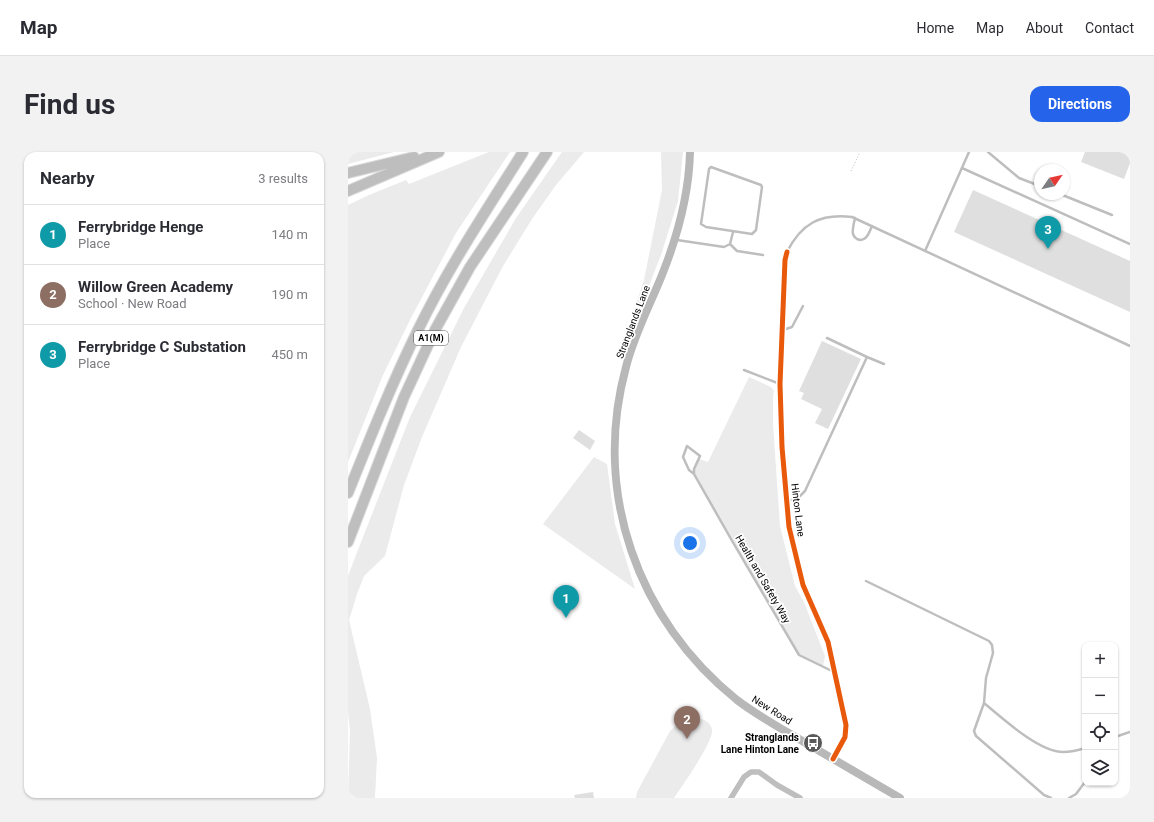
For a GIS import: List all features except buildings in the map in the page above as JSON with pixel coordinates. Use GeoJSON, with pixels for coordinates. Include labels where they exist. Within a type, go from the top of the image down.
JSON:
{"type":"FeatureCollection","features":[{"type":"Feature","properties":{"kind":"highway"},"geometry":{"type":"LineString","coordinates":[[348,173],[439,152]]}},
{"type":"Feature","properties":{"kind":"highway"},"geometry":{"type":"LineString","coordinates":[[348,191],[439,152]]}},
{"type":"Feature","properties":{"kind":"highway","name":"A1(M)"},"geometry":{"type":"LineString","coordinates":[[348,493],[388,394],[418,330],[454,263],[523,152]]}},
{"type":"Feature","properties":{"kind":"highway","name":"A1(M)"},"geometry":{"type":"LineString","coordinates":[[348,542],[404,397],[435,330],[470,267],[547,152]]}},
{"type":"Feature","properties":{"kind":"main road","name":"Stranglands Lane"},"geometry":{"type":"LineString","coordinates":[[690,152],[686,193],[675,240],[626,366],[618,402],[616,421],[616,476],[621,513],[627,537],[637,567],[650,595],[662,617],[684,647],[722,687]]}},
{"type":"Feature","properties":{"kind":"main road","name":"New Road"},"geometry":{"type":"LineString","coordinates":[[722,687],[757,714],[833,759]]}},
{"type":"Feature","properties":{"kind":"main road"},"geometry":{"type":"LineString","coordinates":[[833,759],[900,798]]}},
{"type":"Feature","properties":{"kind":"street","name":"Hinton Lane"},"geometry":{"type":"LineString","coordinates":[[787,252],[785,260],[780,384],[782,447],[790,527],[803,585],[828,642],[836,673],[847,732],[833,759]]}},
{"type":"Feature","properties":{"kind":"street"},"geometry":{"type":"LineString","coordinates":[[732,798],[744,777],[751,772],[759,772],[777,785],[800,798]]}},
{"type":"Feature","properties":{"kind":"lane"},"geometry":{"type":"LineString","coordinates":[[925,251],[969,152]]}},
{"type":"Feature","properties":{"kind":"lane"},"geometry":{"type":"LineString","coordinates":[[988,152],[1019,178],[1034,184]]}},
{"type":"Feature","properties":{"kind":"lane"},"geometry":{"type":"LineString","coordinates":[[711,167],[758,183],[762,187],[756,230],[752,234],[733,232],[706,227],[701,224],[709,169],[711,167]]}},
{"type":"Feature","properties":{"kind":"lane"},"geometry":{"type":"LineString","coordinates":[[962,168],[1130,244]]}},
{"type":"Feature","properties":{"kind":"lane"},"geometry":{"type":"LineString","coordinates":[[1070,198],[1112,215]]}},
{"type":"Feature","properties":{"kind":"lane"},"geometry":{"type":"LineString","coordinates":[[787,252],[798,234],[806,226],[820,218],[845,216],[855,218],[1130,346]]}},
{"type":"Feature","properties":{"kind":"lane"},"geometry":{"type":"LineString","coordinates":[[855,218],[853,234],[855,238],[859,240],[864,240],[867,237],[872,226]]}},
{"type":"Feature","properties":{"kind":"lane"},"geometry":{"type":"LineString","coordinates":[[675,240],[724,247],[730,244],[733,232]]}},
{"type":"Feature","properties":{"kind":"lane"},"geometry":{"type":"LineString","coordinates":[[730,244],[737,251],[762,255]]}},
{"type":"Feature","properties":{"kind":"lane"},"geometry":{"type":"LineString","coordinates":[[782,330],[792,327],[803,306]]}},
{"type":"Feature","properties":{"kind":"lane"},"geometry":{"type":"LineString","coordinates":[[826,338],[884,364]]}},
{"type":"Feature","properties":{"kind":"lane"},"geometry":{"type":"LineString","coordinates":[[787,502],[799,497],[805,491],[867,357]]}},
{"type":"Feature","properties":{"kind":"lane"},"geometry":{"type":"LineString","coordinates":[[744,370],[780,384]]}},
{"type":"Feature","properties":{"kind":"lane","name":"Health and Safety Way"},"geometry":{"type":"LineString","coordinates":[[694,474],[694,470],[700,456],[687,446],[684,453],[684,460],[689,470],[694,474],[730,539],[799,655],[836,673]]}},
{"type":"Feature","properties":{"kind":"lane"},"geometry":{"type":"LineString","coordinates":[[866,581],[989,641],[992,645],[993,653],[986,678],[984,703],[974,731],[976,736],[1044,795],[1051,798]]}},
{"type":"Feature","properties":{"kind":"lane"},"geometry":{"type":"LineString","coordinates":[[984,703],[1021,734],[1046,748],[1062,752],[1082,749]]}},
{"type":"Feature","properties":{"kind":"lane"},"geometry":{"type":"LineString","coordinates":[[1118,736],[1130,732]]}},
{"type":"Feature","properties":{"kind":"lane"},"geometry":{"type":"LineString","coordinates":[[1070,798],[1076,794],[1082,786]]}},
{"type":"Feature","properties":{"kind":"path"},"geometry":{"type":"LineString","coordinates":[[852,171],[860,152]]}},
{"type":"Feature","properties":{"kind":"shaded area"},"geometry":{"type":"Polygon","coordinates":[[[348,152],[394,152],[348,164],[348,152]]]}},
{"type":"Feature","properties":{"kind":"shaded area"},"geometry":{"type":"Polygon","coordinates":[[[489,152],[510,152],[456,233],[412,316],[383,375],[348,462],[348,205],[406,180],[409,184],[489,152]]]}},
{"type":"Feature","properties":{"kind":"shaded area"},"geometry":{"type":"Polygon","coordinates":[[[562,152],[584,152],[556,185],[532,219],[503,266],[461,347],[422,437],[404,485],[385,556],[364,576],[357,594],[349,620],[370,709],[377,758],[375,798],[348,798],[350,731],[348,711],[348,576],[410,417],[464,308],[516,218],[562,152]]]}},
{"type":"Feature","properties":{"kind":"shaded area"},"geometry":{"type":"Polygon","coordinates":[[[661,152],[683,152],[678,201],[661,255],[641,306],[637,301],[644,280],[662,190],[661,152]]]}},
{"type":"Feature","properties":{"kind":"shaded area"},"geometry":{"type":"Polygon","coordinates":[[[749,377],[771,387],[774,391],[773,424],[780,526],[795,586],[804,602],[825,656],[823,666],[799,655],[694,474],[695,466],[699,459],[708,462],[749,377]]]}},
{"type":"Feature","properties":{"kind":"shaded area"},"geometry":{"type":"Polygon","coordinates":[[[594,457],[607,464],[615,524],[635,589],[543,524],[594,457]]]}},
{"type":"Feature","properties":{"kind":"shaded area"},"geometry":{"type":"Polygon","coordinates":[[[697,718],[710,724],[712,735],[697,763],[674,798],[636,798],[637,792],[670,731],[683,722],[697,718]]]}},
{"type":"Feature","properties":{"kind":"cycle path"},"geometry":{"type":"LineString","coordinates":[[787,252],[785,260],[780,384],[782,447],[789,527],[803,585],[828,642],[846,725],[845,737],[833,759]]}},
{"type":"Feature","properties":{"kind":"place","name":"Ferrybridge C Substation"},"geometry":{"type":"Point","coordinates":[1048,249]}},
{"type":"Feature","properties":{"kind":"place","name":"Ferrybridge Henge"},"geometry":{"type":"Point","coordinates":[566,618]}},
{"type":"Feature","properties":{"kind":"place","name":"Willow Green Academy"},"geometry":{"type":"Point","coordinates":[687,739]}},
{"type":"Feature","properties":{"kind":"place","name":"Stranglands Lane Hinton Lane"},"geometry":{"type":"Point","coordinates":[813,743]}}]}
